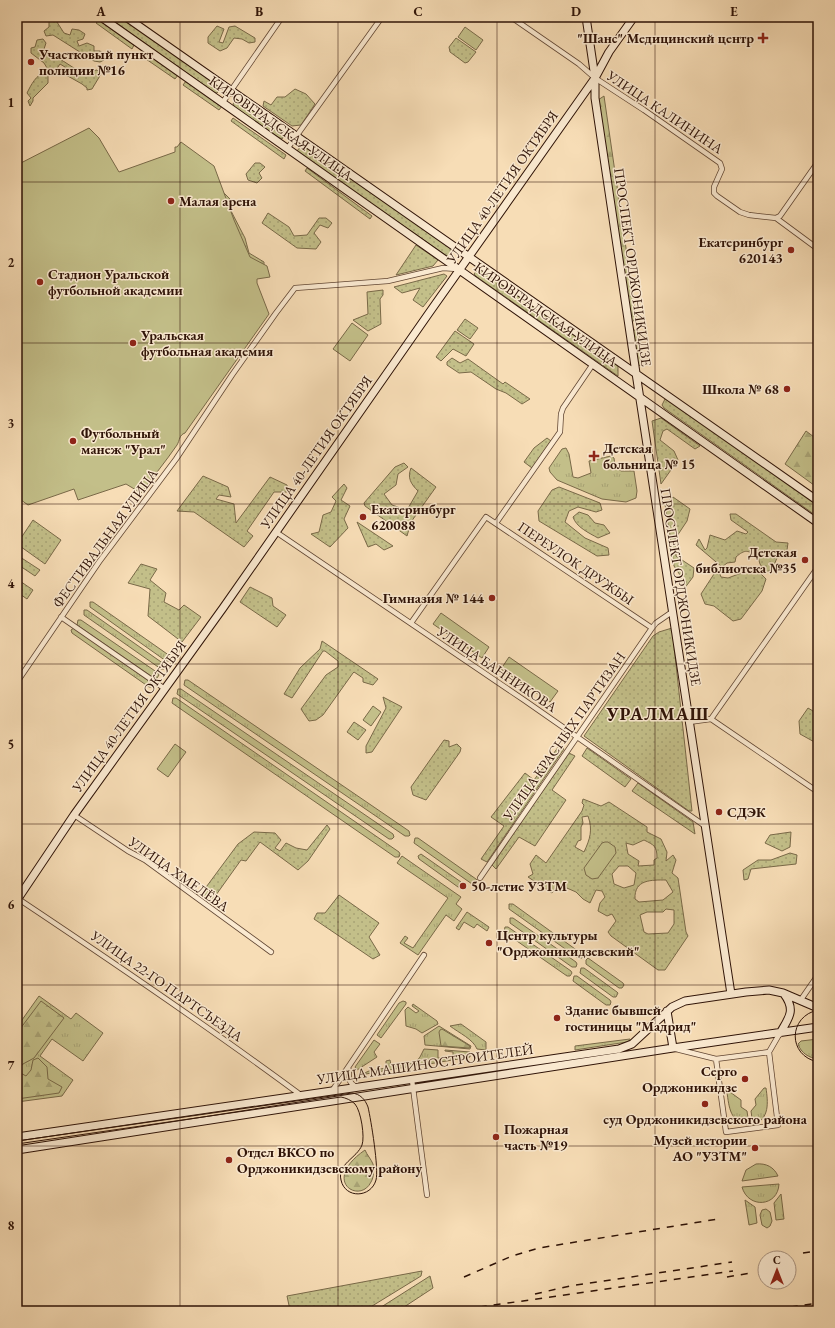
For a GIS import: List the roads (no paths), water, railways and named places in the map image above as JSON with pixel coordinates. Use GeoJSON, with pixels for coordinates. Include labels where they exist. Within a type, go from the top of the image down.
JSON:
{"type":"FeatureCollection","features":[{"type":"Feature","properties":{"kind":"main road","name":"КИРОВГРАДСКАЯ УЛИЦА"},"geometry":{"type":"LineString","coordinates":[[101,17],[818,523]]}},
{"type":"Feature","properties":{"kind":"main road","name":"КИРОВГРАДСКАЯ УЛИЦА"},"geometry":{"type":"LineString","coordinates":[[126,17],[818,501]]}},
{"type":"Feature","properties":{"kind":"main road","name":"ПРОСПЕКТ ОРДЖОНИКИДЗЕ"},"geometry":{"type":"LineString","coordinates":[[586,17],[595,78],[595,98],[639,396],[731,994]]}},
{"type":"Feature","properties":{"kind":"main road","name":"УЛИЦА 40-ЛЕТИЯ ОКТЯБРЯ"},"geometry":{"type":"LineString","coordinates":[[17,899],[74,815],[276,532],[595,78],[609,52],[634,17]]}},
{"type":"Feature","properties":{"kind":"main road","name":"УЛИЦА МАШИНОСТРОИТЕЛЕЙ"},"geometry":{"type":"LineString","coordinates":[[17,1137],[619,1049],[632,1044],[667,1011],[682,1002],[731,994],[761,990],[776,991],[818,1008]]}},
{"type":"Feature","properties":{"kind":"main road"},"geometry":{"type":"LineString","coordinates":[[783,993],[789,1003],[790,1015]]}},
{"type":"Feature","properties":{"kind":"main road"},"geometry":{"type":"LineString","coordinates":[[780,1033],[790,1015],[800,1002]]}},
{"type":"Feature","properties":{"kind":"main road"},"geometry":{"type":"LineString","coordinates":[[667,1011],[672,1048]]}},
{"type":"Feature","properties":{"kind":"main road","name":"УЛИЦА МАШИНОСТРОИТЕЛЕЙ"},"geometry":{"type":"LineString","coordinates":[[17,1150],[672,1048],[818,1027]]}},
{"type":"Feature","properties":{"kind":"street"},"geometry":{"type":"LineString","coordinates":[[223,102],[282,17]]}},
{"type":"Feature","properties":{"kind":"street"},"geometry":{"type":"LineString","coordinates":[[287,148],[297,137],[382,17]]}},
{"type":"Feature","properties":{"kind":"street","name":"УЛИЦА КАЛИНИНА"},"geometry":{"type":"LineString","coordinates":[[511,17],[579,64],[595,78],[720,163],[722,169],[714,187],[714,193],[717,196],[740,212],[749,216],[776,218]]}},
{"type":"Feature","properties":{"kind":"street"},"geometry":{"type":"LineString","coordinates":[[818,162],[780,216],[776,218],[818,249]]}},
{"type":"Feature","properties":{"kind":"street","name":"ФЕСТИВАЛЬНАЯ УЛИЦА"},"geometry":{"type":"LineString","coordinates":[[17,682],[99,562],[176,458],[276,312],[295,288],[388,282],[442,268],[460,269]]}},
{"type":"Feature","properties":{"kind":"street"},"geometry":{"type":"LineString","coordinates":[[496,523],[560,432],[561,414],[593,364]]}},
{"type":"Feature","properties":{"kind":"street","name":"ПЕРЕУЛОК ДРУЖБЫ"},"geometry":{"type":"LineString","coordinates":[[411,623],[486,516],[652,628]]}},
{"type":"Feature","properties":{"kind":"street","name":"УЛИЦА БАННИКОВА"},"geometry":{"type":"LineString","coordinates":[[276,532],[577,737],[704,826]]}},
{"type":"Feature","properties":{"kind":"street"},"geometry":{"type":"LineString","coordinates":[[711,719],[818,567]]}},
{"type":"Feature","properties":{"kind":"street","name":"УЛИЦА КРАСНЫХ ПАРТИЗАН"},"geometry":{"type":"LineString","coordinates":[[480,878],[652,628],[656,623],[672,612]]}},
{"type":"Feature","properties":{"kind":"street"},"geometry":{"type":"LineString","coordinates":[[61,617],[165,689]]}},
{"type":"Feature","properties":{"kind":"street"},"geometry":{"type":"LineString","coordinates":[[689,722],[711,719],[818,792]]}},
{"type":"Feature","properties":{"kind":"street","name":"УЛИЦА ХМЕЛЁВА"},"geometry":{"type":"LineString","coordinates":[[74,815],[128,851],[145,860],[271,952]]}},
{"type":"Feature","properties":{"kind":"street","name":"УЛИЦА 22-ГО ПАРТСЪЕЗДА"},"geometry":{"type":"LineString","coordinates":[[17,899],[72,934],[163,996],[302,1096]]}},
{"type":"Feature","properties":{"kind":"street"},"geometry":{"type":"LineString","coordinates":[[332,1091],[424,955]]}},
{"type":"Feature","properties":{"kind":"street"},"geometry":{"type":"LineString","coordinates":[[800,1002],[818,975]]}},
{"type":"Feature","properties":{"kind":"street"},"geometry":{"type":"LineString","coordinates":[[716,1059],[726,1132],[778,1125],[769,1052],[780,1033]]}},
{"type":"Feature","properties":{"kind":"street"},"geometry":{"type":"LineString","coordinates":[[672,1048],[716,1059],[769,1052]]}},
{"type":"Feature","properties":{"kind":"street"},"geometry":{"type":"LineString","coordinates":[[349,1068],[349,1081],[358,1088]]}},
{"type":"Feature","properties":{"kind":"street"},"geometry":{"type":"LineString","coordinates":[[412,1080],[427,1195]]}},
{"type":"Feature","properties":{"kind":"tram line"},"geometry":{"type":"LineString","coordinates":[[818,1010],[808,1014],[801,1020],[795,1036],[796,1044],[801,1052],[808,1058],[818,1062]]}},
{"type":"Feature","properties":{"kind":"tram line"},"geometry":{"type":"LineString","coordinates":[[17,1141],[352,1093],[362,1097],[368,1107],[377,1174],[373,1186],[364,1193],[353,1193],[347,1191],[343,1186],[341,1180],[342,1170],[362,1145],[363,1130],[357,1107],[352,1101],[341,1097],[17,1144]]}},
{"type":"Feature","properties":{"kind":"railway"},"geometry":{"type":"LineString","coordinates":[[464,1277],[512,1256],[539,1248],[718,1219]]}},
{"type":"Feature","properties":{"kind":"railway"},"geometry":{"type":"LineString","coordinates":[[803,1253],[818,1251]]}},
{"type":"Feature","properties":{"kind":"railway"},"geometry":{"type":"LineString","coordinates":[[535,1294],[570,1286],[732,1262]]}},
{"type":"Feature","properties":{"kind":"railway"},"geometry":{"type":"LineString","coordinates":[[452,1311],[733,1271]]}},
{"type":"Feature","properties":{"kind":"railway"},"geometry":{"type":"LineString","coordinates":[[727,1277],[751,1273]]}},
{"type":"Feature","properties":{"kind":"railway"},"geometry":{"type":"LineString","coordinates":[[763,1311],[818,1303]]}},
{"type":"Feature","properties":{"kind":"place","name":"\"Шанс\" Медицинский центр"},"geometry":{"type":"Point","coordinates":[763,38]}},
{"type":"Feature","properties":{"kind":"place","name":"Участковый пункт полиции №16"},"geometry":{"type":"Point","coordinates":[31,62]}},
{"type":"Feature","properties":{"kind":"place","name":"Малая арена"},"geometry":{"type":"Point","coordinates":[171,201]}},
{"type":"Feature","properties":{"kind":"place","name":"Екатеринбург 620143"},"geometry":{"type":"Point","coordinates":[791,250]}},
{"type":"Feature","properties":{"kind":"place","name":"Стадион Уральской футбольной академии"},"geometry":{"type":"Point","coordinates":[40,282]}},
{"type":"Feature","properties":{"kind":"place","name":"Уральская футбольная академия"},"geometry":{"type":"Point","coordinates":[133,343]}},
{"type":"Feature","properties":{"kind":"place","name":"Школа № 68"},"geometry":{"type":"Point","coordinates":[787,389]}},
{"type":"Feature","properties":{"kind":"place","name":"Футбольный манеж \"Урал\""},"geometry":{"type":"Point","coordinates":[73,441]}},
{"type":"Feature","properties":{"kind":"place","name":"Детская больница № 15"},"geometry":{"type":"Point","coordinates":[594,456]}},
{"type":"Feature","properties":{"kind":"place","name":"Екатеринбург 620088"},"geometry":{"type":"Point","coordinates":[363,517]}},
{"type":"Feature","properties":{"kind":"place","name":"Детская библиотека №35"},"geometry":{"type":"Point","coordinates":[805,560]}},
{"type":"Feature","properties":{"kind":"place","name":"Гимназия № 144"},"geometry":{"type":"Point","coordinates":[492,598]}},
{"type":"Feature","properties":{"kind":"place","name":"СДЭК"},"geometry":{"type":"Point","coordinates":[719,812]}},
{"type":"Feature","properties":{"kind":"place","name":"50-летие УЗТМ"},"geometry":{"type":"Point","coordinates":[463,886]}},
{"type":"Feature","properties":{"kind":"place","name":"Центр культуры \"Орджоникидзевский\""},"geometry":{"type":"Point","coordinates":[489,943]}},
{"type":"Feature","properties":{"kind":"place","name":"Здание бывшей гостиницы \"Мадрид\""},"geometry":{"type":"Point","coordinates":[557,1018]}},
{"type":"Feature","properties":{"kind":"place","name":"Серго Орджоникидзе"},"geometry":{"type":"Point","coordinates":[745,1079]}},
{"type":"Feature","properties":{"kind":"place","name":"суд Орджоникидзевского района"},"geometry":{"type":"Point","coordinates":[705,1104]}},
{"type":"Feature","properties":{"kind":"place","name":"Пожарная часть №19"},"geometry":{"type":"Point","coordinates":[496,1137]}},
{"type":"Feature","properties":{"kind":"place","name":"Музей истории АО \"УЗТМ\""},"geometry":{"type":"Point","coordinates":[755,1148]}},
{"type":"Feature","properties":{"kind":"place","name":"Отдел ВКСО по Орджоникидзевскому району"},"geometry":{"type":"Point","coordinates":[229,1160]}},
{"type":"Feature","properties":{"kind":"district","name":"УРАЛМАШ"},"geometry":{"type":"Point","coordinates":[658,714]}}]}
